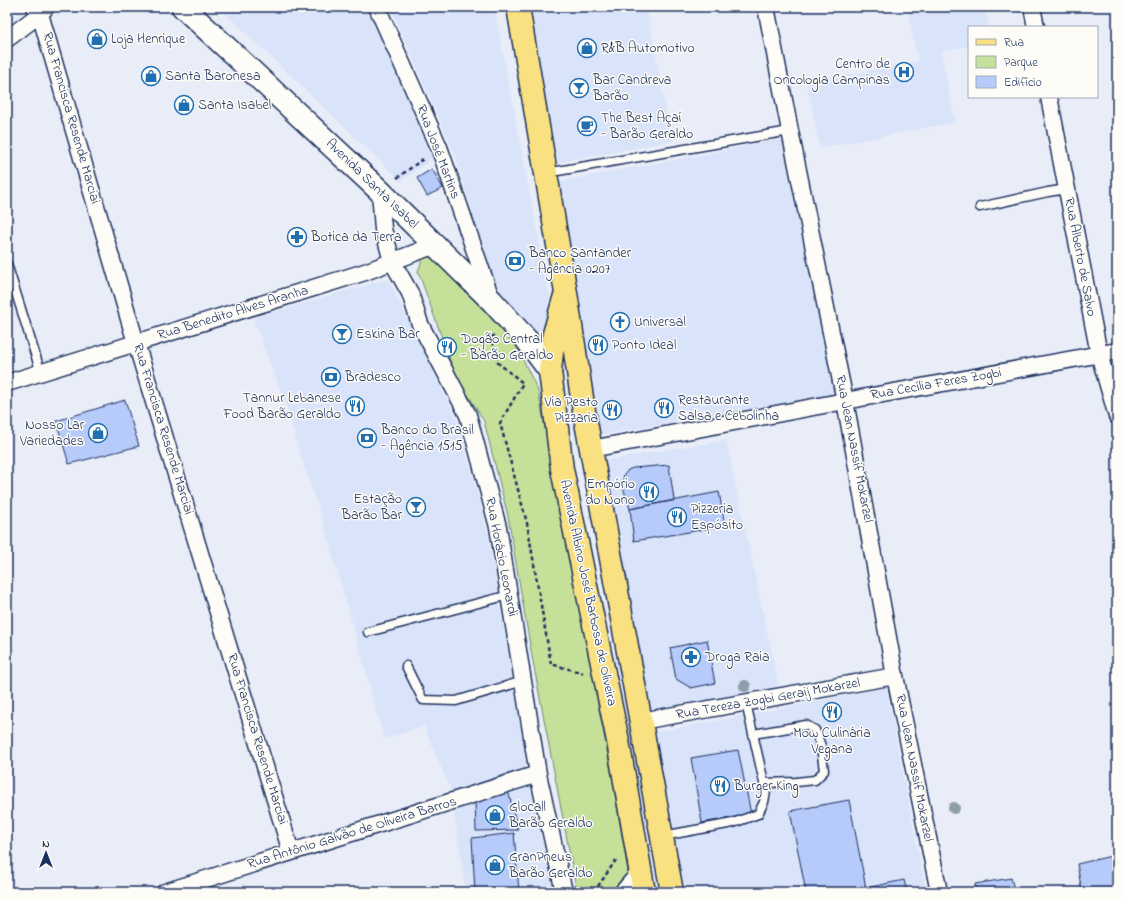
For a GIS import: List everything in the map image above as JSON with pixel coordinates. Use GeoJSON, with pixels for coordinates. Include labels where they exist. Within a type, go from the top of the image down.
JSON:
{"type":"FeatureCollection","features":[{"type":"Feature","properties":{"kind":"main road","name":"Avenida Santa Isabel"},"geometry":{"type":"LineString","coordinates":[[184,7],[380,191],[492,301],[526,339],[550,371]]}},
{"type":"Feature","properties":{"kind":"main road","name":"Avenida Albino José Barbosa de Oliveira"},"geometry":{"type":"LineString","coordinates":[[518,7],[566,293],[584,411],[672,892]]}},
{"type":"Feature","properties":{"kind":"main road","name":"Avenida Albino José Barbosa de Oliveira"},"geometry":{"type":"LineString","coordinates":[[566,293],[554,334],[550,371],[562,469],[618,741],[642,882]]}},
{"type":"Feature","properties":{"kind":"main road"},"geometry":{"type":"LineString","coordinates":[[550,371],[584,411]]}},
{"type":"Feature","properties":{"kind":"street","name":"Rua José Martins"},"geometry":{"type":"LineString","coordinates":[[377,7],[439,147],[492,301]]}},
{"type":"Feature","properties":{"kind":"street","name":"Rua Jean Nassif Mokarzel"},"geometry":{"type":"LineString","coordinates":[[766,7],[845,401],[895,676],[939,892]]}},
{"type":"Feature","properties":{"kind":"street"},"geometry":{"type":"LineString","coordinates":[[1032,7],[1036,26]]}},
{"type":"Feature","properties":{"kind":"street"},"geometry":{"type":"LineString","coordinates":[[7,39],[40,9]]}},
{"type":"Feature","properties":{"kind":"street","name":"Rua Francisca Resende Marciai"},"geometry":{"type":"LineString","coordinates":[[40,9],[136,343],[291,852]]}},
{"type":"Feature","properties":{"kind":"street","name":"Rua Alberto de Salvo"},"geometry":{"type":"LineString","coordinates":[[1049,98],[1099,354],[1117,416]]}},
{"type":"Feature","properties":{"kind":"street","name":"Rua Horácio Leonardi"},"geometry":{"type":"LineString","coordinates":[[380,191],[383,229],[392,261],[410,293],[420,324],[468,415],[498,527],[538,774],[564,892]]}},
{"type":"Feature","properties":{"kind":"street","name":"Rua Benedito Alves Aranha"},"geometry":{"type":"LineString","coordinates":[[7,383],[365,272],[434,245]]}},
{"type":"Feature","properties":{"kind":"street","name":"Rua Cecília Feres Zogbi"},"geometry":{"type":"LineString","coordinates":[[591,449],[1117,351]]}},
{"type":"Feature","properties":{"kind":"street","name":"Rua Tereza Zogbi Geraij Mokarzel"},"geometry":{"type":"LineString","coordinates":[[641,721],[895,676]]}},
{"type":"Feature","properties":{"kind":"street","name":"Rua Antônio Galvão de Oliveira Barros"},"geometry":{"type":"LineString","coordinates":[[165,892],[538,774]]}},
{"type":"Feature","properties":{"kind":"street"},"geometry":{"type":"LineString","coordinates":[[623,892],[642,882]]}},
{"type":"Feature","properties":{"kind":"lane"},"geometry":{"type":"LineString","coordinates":[[546,173],[790,132]]}},
{"type":"Feature","properties":{"kind":"lane"},"geometry":{"type":"LineString","coordinates":[[980,206],[1067,188]]}},
{"type":"Feature","properties":{"kind":"lane"},"geometry":{"type":"LineString","coordinates":[[7,264],[41,373]]}},
{"type":"Feature","properties":{"kind":"lane"},"geometry":{"type":"LineString","coordinates":[[368,632],[509,595]]}},
{"type":"Feature","properties":{"kind":"lane"},"geometry":{"type":"LineString","coordinates":[[406,666],[423,700],[456,701],[523,681]]}},
{"type":"Feature","properties":{"kind":"lane"},"geometry":{"type":"LineString","coordinates":[[662,836],[733,823],[758,814],[764,802],[766,791],[746,703]]}},
{"type":"Feature","properties":{"kind":"lane"},"geometry":{"type":"LineString","coordinates":[[753,734],[806,725],[815,730],[821,746],[824,771],[815,780],[764,783]]}},
{"type":"Feature","properties":{"kind":"path"},"geometry":{"type":"LineString","coordinates":[[380,191],[439,147]]}},
{"type":"Feature","properties":{"kind":"path"},"geometry":{"type":"LineString","coordinates":[[506,316],[498,326],[492,338],[498,363],[523,383],[500,423],[527,523],[551,664],[588,674]]}},
{"type":"Feature","properties":{"kind":"path"},"geometry":{"type":"LineString","coordinates":[[594,892],[619,856]]}},
{"type":"Feature","properties":{"kind":"shaded area"},"geometry":{"type":"Polygon","coordinates":[[[219,7],[369,7],[439,154],[401,181],[219,7]]]}},
{"type":"Feature","properties":{"kind":"shaded area"},"geometry":{"type":"Polygon","coordinates":[[[390,7],[494,7],[551,303],[540,336],[491,280],[455,154],[390,7]]]}},
{"type":"Feature","properties":{"kind":"shaded area"},"geometry":{"type":"Polygon","coordinates":[[[531,7],[646,7],[672,141],[555,163],[531,7]]]}},
{"type":"Feature","properties":{"kind":"shaded area","name":"Centro de Oncologia Campinas"},"geometry":{"type":"Polygon","coordinates":[[[907,7],[985,7],[989,26],[968,26],[968,46],[941,51],[955,122],[820,148],[807,83],[918,61],[907,7]]]}},
{"type":"Feature","properties":{"kind":"shaded area"},"geometry":{"type":"Polygon","coordinates":[[[783,139],[835,394],[599,435],[554,183],[783,139]]]}},
{"type":"Feature","properties":{"kind":"shaded area"},"geometry":{"type":"Polygon","coordinates":[[[388,279],[457,420],[487,528],[531,790],[554,892],[466,892],[451,791],[424,726],[384,739],[321,516],[299,450],[288,410],[253,318],[388,279]]]}},
{"type":"Feature","properties":{"kind":"shaded area"},"geometry":{"type":"Polygon","coordinates":[[[726,440],[779,687],[648,715],[602,461],[726,440]]]}},
{"type":"Feature","properties":{"kind":"shaded area"},"geometry":{"type":"Polygon","coordinates":[[[886,688],[926,892],[675,892],[652,733],[886,688]]]}},
{"type":"Feature","properties":{"kind":"green space"},"geometry":{"type":"Polygon","coordinates":[[[436,257],[517,347],[538,391],[612,777],[628,872],[610,892],[577,892],[531,651],[508,516],[484,421],[455,374],[418,271],[423,258],[436,257]]]}},
{"type":"Feature","properties":{"kind":"building"},"geometry":{"type":"Polygon","coordinates":[[[432,169],[443,188],[427,196],[417,178],[432,169]]]}},
{"type":"Feature","properties":{"kind":"building","name":"Nosso Lar Variedades"},"geometry":{"type":"Polygon","coordinates":[[[125,400],[139,446],[69,464],[56,421],[125,400]]]}},
{"type":"Feature","properties":{"kind":"building","name":"Empório do Nono"},"geometry":{"type":"Polygon","coordinates":[[[669,465],[674,500],[630,509],[622,484],[624,475],[628,470],[633,468],[669,465]]]}},
{"type":"Feature","properties":{"kind":"building","name":"Pizzeria Espósito"},"geometry":{"type":"Polygon","coordinates":[[[719,492],[725,526],[634,541],[630,509],[719,492]]]}},
{"type":"Feature","properties":{"kind":"building","name":"Droga Raia"},"geometry":{"type":"Polygon","coordinates":[[[707,640],[715,683],[691,688],[676,679],[670,648],[707,640]]]}},
{"type":"Feature","properties":{"kind":"building","name":"Burger King"},"geometry":{"type":"Polygon","coordinates":[[[738,750],[751,814],[702,823],[691,758],[738,750]]]}},
{"type":"Feature","properties":{"kind":"building","name":"Glocall Barão Geraldo"},"geometry":{"type":"Polygon","coordinates":[[[508,790],[518,830],[476,831],[475,801],[508,790]]]}},
{"type":"Feature","properties":{"kind":"building"},"geometry":{"type":"Polygon","coordinates":[[[849,800],[866,888],[846,892],[806,892],[790,811],[849,800]]]}},
{"type":"Feature","properties":{"kind":"building","name":"GranPneus Barão Geraldo"},"geometry":{"type":"Polygon","coordinates":[[[514,833],[519,892],[475,892],[472,838],[514,833]]]}},
{"type":"Feature","properties":{"kind":"building"},"geometry":{"type":"Polygon","coordinates":[[[1116,855],[1117,892],[1082,892],[1077,864],[1116,855]]]}},
{"type":"Feature","properties":{"kind":"building"},"geometry":{"type":"Polygon","coordinates":[[[1011,878],[1015,892],[977,892],[975,884],[1011,878]]]}},
{"type":"Feature","properties":{"kind":"building"},"geometry":{"type":"Polygon","coordinates":[[[904,880],[907,892],[846,892],[866,888],[904,880]]]}},
{"type":"Feature","properties":{"kind":"place","name":"Loja Henrique"},"geometry":{"type":"Point","coordinates":[97,39]}},
{"type":"Feature","properties":{"kind":"place","name":"R&B Automotivo"},"geometry":{"type":"Point","coordinates":[587,48]}},
{"type":"Feature","properties":{"kind":"place","name":"Centro de Oncologia Campinas"},"geometry":{"type":"Point","coordinates":[904,72]}},
{"type":"Feature","properties":{"kind":"place","name":"Santa Baronesa"},"geometry":{"type":"Point","coordinates":[151,76]}},
{"type":"Feature","properties":{"kind":"place","name":"Bar Candreva Barão"},"geometry":{"type":"Point","coordinates":[579,88]}},
{"type":"Feature","properties":{"kind":"place","name":"Santa Isabel"},"geometry":{"type":"Point","coordinates":[184,105]}},
{"type":"Feature","properties":{"kind":"place","name":"The Best Açaí - Barão Geraldo"},"geometry":{"type":"Point","coordinates":[587,126]}},
{"type":"Feature","properties":{"kind":"place","name":"Botica da Terra"},"geometry":{"type":"Point","coordinates":[297,237]}},
{"type":"Feature","properties":{"kind":"place","name":"Banco Santander - Agência 0207"},"geometry":{"type":"Point","coordinates":[515,261]}},
{"type":"Feature","properties":{"kind":"place","name":"Universal"},"geometry":{"type":"Point","coordinates":[620,322]}},
{"type":"Feature","properties":{"kind":"place","name":"Eskina Bar"},"geometry":{"type":"Point","coordinates":[342,334]}},
{"type":"Feature","properties":{"kind":"place","name":"Ponto Ideal"},"geometry":{"type":"Point","coordinates":[598,345]}},
{"type":"Feature","properties":{"kind":"place","name":"Dogão Central - Barão Geraldo"},"geometry":{"type":"Point","coordinates":[447,347]}},
{"type":"Feature","properties":{"kind":"place","name":"Bradesco"},"geometry":{"type":"Point","coordinates":[331,377]}},
{"type":"Feature","properties":{"kind":"place","name":"Tannur Lebanese Food Barão Geraldo"},"geometry":{"type":"Point","coordinates":[355,406]}},
{"type":"Feature","properties":{"kind":"place","name":"Restaurante Salsa e Cebolinha"},"geometry":{"type":"Point","coordinates":[664,408]}},
{"type":"Feature","properties":{"kind":"place","name":"Via Pesto Pizzaria"},"geometry":{"type":"Point","coordinates":[612,410]}},
{"type":"Feature","properties":{"kind":"place","name":"Nosso Lar Variedades"},"geometry":{"type":"Point","coordinates":[98,433]}},
{"type":"Feature","properties":{"kind":"place","name":"Banco do Brasil - Agência 1515"},"geometry":{"type":"Point","coordinates":[367,438]}},
{"type":"Feature","properties":{"kind":"place","name":"Empório do Nono"},"geometry":{"type":"Point","coordinates":[649,492]}},
{"type":"Feature","properties":{"kind":"place","name":"Estação Barão Bar"},"geometry":{"type":"Point","coordinates":[416,507]}},
{"type":"Feature","properties":{"kind":"place","name":"Pizzeria Espósito"},"geometry":{"type":"Point","coordinates":[677,517]}},
{"type":"Feature","properties":{"kind":"place","name":"Droga Raia"},"geometry":{"type":"Point","coordinates":[691,657]}},
{"type":"Feature","properties":{"kind":"place","name":"Mow Culinária Vegana"},"geometry":{"type":"Point","coordinates":[832,712]}},
{"type":"Feature","properties":{"kind":"place","name":"Burger King"},"geometry":{"type":"Point","coordinates":[720,786]}},
{"type":"Feature","properties":{"kind":"place","name":"Glocall Barão Geraldo"},"geometry":{"type":"Point","coordinates":[495,815]}},
{"type":"Feature","properties":{"kind":"place","name":"GranPneus Barão Geraldo"},"geometry":{"type":"Point","coordinates":[495,865]}}]}
